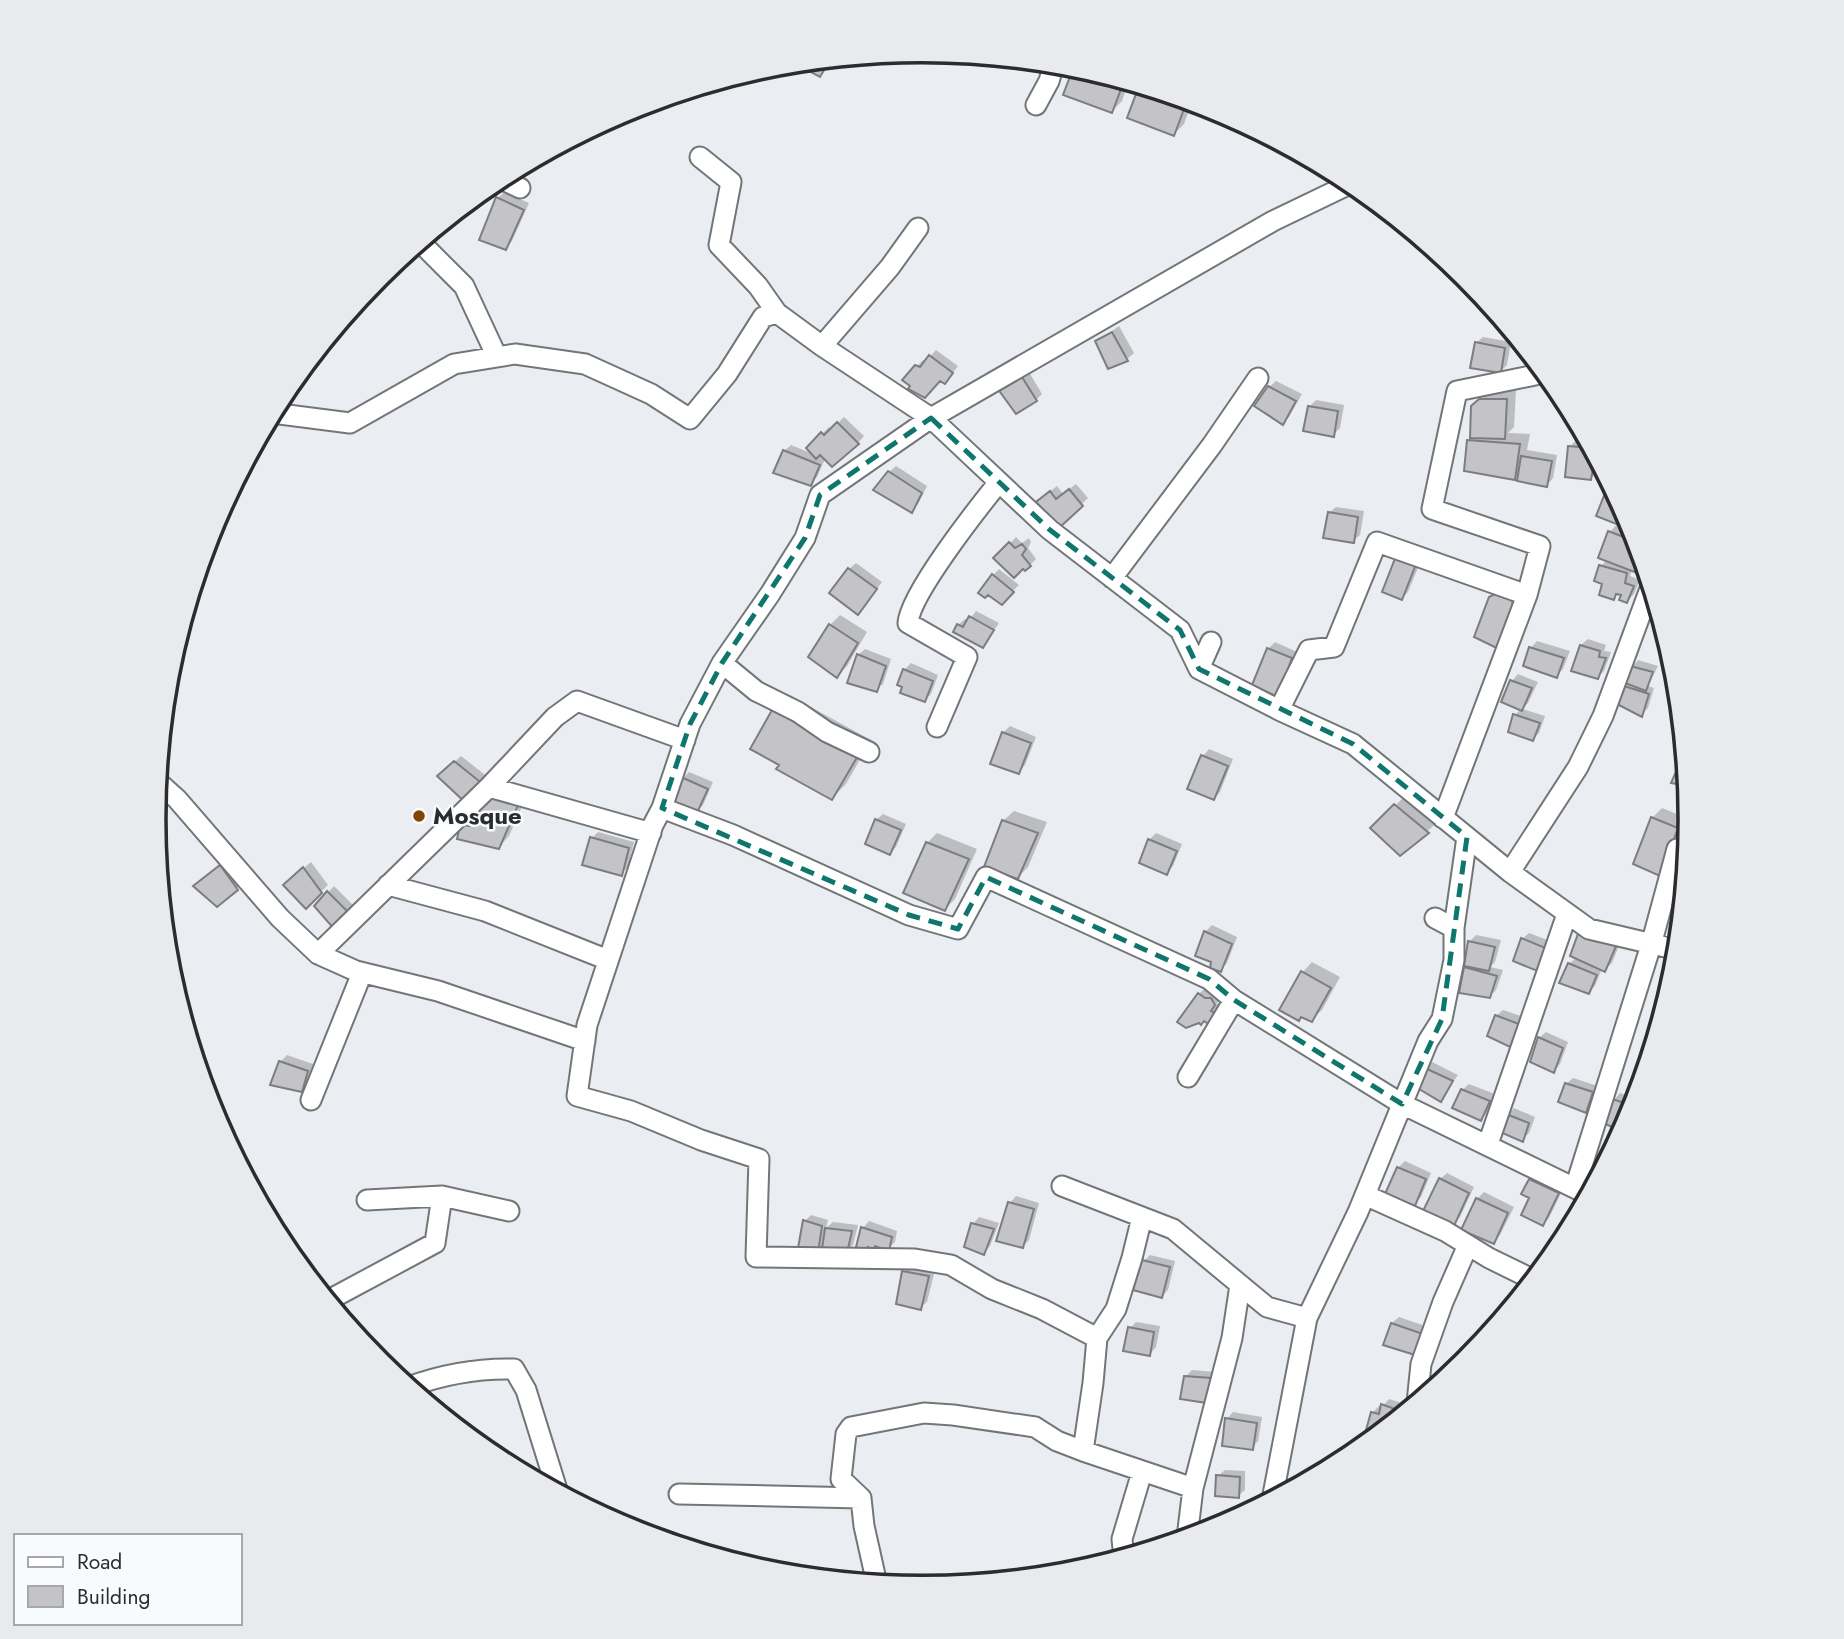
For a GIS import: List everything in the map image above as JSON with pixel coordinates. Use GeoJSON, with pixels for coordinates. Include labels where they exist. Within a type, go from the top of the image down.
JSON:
{"type":"FeatureCollection","features":[{"type":"Feature","properties":{"kind":"street"},"geometry":{"type":"LineString","coordinates":[[1036,106],[1051,74]]}},
{"type":"Feature","properties":{"kind":"street"},"geometry":{"type":"LineString","coordinates":[[699,157],[731,182],[719,246],[758,286],[777,313],[931,418],[1050,530],[1180,630],[1199,669],[1353,744],[1510,872],[1589,929],[1667,948]]}},
{"type":"Feature","properties":{"kind":"street"},"geometry":{"type":"LineString","coordinates":[[512,184],[520,188]]}},
{"type":"Feature","properties":{"kind":"street"},"geometry":{"type":"LineString","coordinates":[[1097,1338],[1042,1308],[992,1289],[951,1265],[915,1259],[756,1257],[759,1159],[701,1140],[631,1111],[578,1096],[587,1025],[690,724],[722,663],[805,538],[820,495],[931,418],[1273,221],[1340,189]]}},
{"type":"Feature","properties":{"kind":"street"},"geometry":{"type":"LineString","coordinates":[[822,346],[890,267],[918,228]]}},
{"type":"Feature","properties":{"kind":"street"},"geometry":{"type":"LineString","coordinates":[[426,248],[464,286],[497,357]]}},
{"type":"Feature","properties":{"kind":"street"},"geometry":{"type":"LineString","coordinates":[[283,414],[350,423],[454,364],[515,354],[585,364],[651,394],[690,419],[727,373],[763,317],[777,313]]}},
{"type":"Feature","properties":{"kind":"street"},"geometry":{"type":"LineString","coordinates":[[1443,818],[1527,595],[1540,546],[1433,509],[1457,391],[1534,375]]}},
{"type":"Feature","properties":{"kind":"street"},"geometry":{"type":"LineString","coordinates":[[1112,578],[1212,445],[1258,378]]}},
{"type":"Feature","properties":{"kind":"street"},"geometry":{"type":"LineString","coordinates":[[937,727],[967,656],[908,623],[908,616],[919,593],[999,482]]}},
{"type":"Feature","properties":{"kind":"street"},"geometry":{"type":"LineString","coordinates":[[1279,710],[1309,650],[1334,647],[1377,542],[1527,595]]}},
{"type":"Feature","properties":{"kind":"street"},"geometry":{"type":"LineString","coordinates":[[1510,872],[1578,767],[1603,716],[1646,600]]}},
{"type":"Feature","properties":{"kind":"street"},"geometry":{"type":"LineString","coordinates":[[1199,669],[1211,642]]}},
{"type":"Feature","properties":{"kind":"street"},"geometry":{"type":"LineString","coordinates":[[722,663],[757,691],[798,712],[827,732],[869,752]]}},
{"type":"Feature","properties":{"kind":"street"},"geometry":{"type":"LineString","coordinates":[[318,954],[489,787],[555,717],[577,701],[685,740]]}},
{"type":"Feature","properties":{"kind":"street"},"geometry":{"type":"LineString","coordinates":[[489,787],[651,833]]}},
{"type":"Feature","properties":{"kind":"street"},"geometry":{"type":"LineString","coordinates":[[167,790],[281,918],[318,954],[362,973],[438,990],[585,1041]]}},
{"type":"Feature","properties":{"kind":"street"},"geometry":{"type":"LineString","coordinates":[[662,808],[733,835],[909,915],[958,929],[986,877],[1184,965],[1209,979],[1234,1000],[1402,1104],[1581,1190]]}},
{"type":"Feature","properties":{"kind":"street"},"geometry":{"type":"LineString","coordinates":[[1274,1489],[1307,1318],[1365,1195],[1428,1041],[1442,1019],[1454,960],[1454,928],[1467,837]]}},
{"type":"Feature","properties":{"kind":"street"},"geometry":{"type":"LineString","coordinates":[[1584,1185],[1676,849]]}},
{"type":"Feature","properties":{"kind":"street"},"geometry":{"type":"LineString","coordinates":[[388,885],[485,911],[608,960]]}},
{"type":"Feature","properties":{"kind":"street"},"geometry":{"type":"LineString","coordinates":[[1488,1144],[1567,914]]}},
{"type":"Feature","properties":{"kind":"street"},"geometry":{"type":"LineString","coordinates":[[1435,918],[1454,928]]}},
{"type":"Feature","properties":{"kind":"street"},"geometry":{"type":"LineString","coordinates":[[311,1100],[362,973]]}},
{"type":"Feature","properties":{"kind":"street"},"geometry":{"type":"LineString","coordinates":[[1188,1077],[1234,1000]]}},
{"type":"Feature","properties":{"kind":"street"},"geometry":{"type":"LineString","coordinates":[[1062,1186],[1173,1229],[1268,1307],[1307,1318]]}},
{"type":"Feature","properties":{"kind":"street"},"geometry":{"type":"LineString","coordinates":[[1365,1195],[1445,1231],[1525,1275]]}},
{"type":"Feature","properties":{"kind":"street"},"geometry":{"type":"LineString","coordinates":[[335,1297],[435,1244],[442,1196]]}},
{"type":"Feature","properties":{"kind":"street"},"geometry":{"type":"LineString","coordinates":[[368,1200],[442,1196],[509,1211]]}},
{"type":"Feature","properties":{"kind":"street"},"geometry":{"type":"LineString","coordinates":[[1083,1451],[1097,1338],[1116,1309],[1142,1217]]}},
{"type":"Feature","properties":{"kind":"street"},"geometry":{"type":"LineString","coordinates":[[1418,1390],[1421,1364],[1443,1302],[1468,1245]]}},
{"type":"Feature","properties":{"kind":"street"},"geometry":{"type":"LineString","coordinates":[[1188,1527],[1193,1488],[1232,1338],[1240,1285]]}},
{"type":"Feature","properties":{"kind":"street"},"geometry":{"type":"LineString","coordinates":[[418,1383],[433,1378],[499,1368],[514,1369],[526,1390],[554,1480]]}},
{"type":"Feature","properties":{"kind":"street"},"geometry":{"type":"LineString","coordinates":[[875,1574],[861,1498],[841,1479],[846,1434],[850,1427],[856,1425],[924,1413],[1035,1427],[1057,1441],[1193,1488]]}},
{"type":"Feature","properties":{"kind":"street"},"geometry":{"type":"LineString","coordinates":[[1123,1549],[1122,1539],[1142,1472]]}},
{"type":"Feature","properties":{"kind":"street"},"geometry":{"type":"LineString","coordinates":[[679,1493],[861,1498]]}},
{"type":"Feature","properties":{"kind":"highlighted area"},"geometry":{"type":"Polygon","coordinates":[[[931,418],[1050,530],[1180,630],[1199,669],[1353,744],[1467,837],[1442,1019],[1402,1104],[1234,1000],[1209,979],[986,877],[958,929],[909,915],[662,808],[690,724],[722,663],[805,538],[820,495],[931,418]]]}},
{"type":"Feature","properties":{"kind":"building"},"geometry":{"type":"Polygon","coordinates":[[[825,69],[820,77],[810,71],[825,69]]]}},
{"type":"Feature","properties":{"kind":"building"},"geometry":{"type":"Polygon","coordinates":[[[1069,78],[1121,90],[1112,113],[1063,95],[1069,78]]]}},
{"type":"Feature","properties":{"kind":"building"},"geometry":{"type":"Polygon","coordinates":[[[1136,94],[1184,110],[1174,136],[1127,118],[1136,94]]]}},
{"type":"Feature","properties":{"kind":"building"},"geometry":{"type":"Polygon","coordinates":[[[496,197],[524,210],[506,250],[479,240],[496,197]]]}},
{"type":"Feature","properties":{"kind":"building"},"geometry":{"type":"Polygon","coordinates":[[[1112,332],[1128,361],[1108,369],[1095,341],[1112,332]]]}},
{"type":"Feature","properties":{"kind":"building"},"geometry":{"type":"Polygon","coordinates":[[[1475,342],[1505,348],[1501,373],[1470,368],[1475,342]]]}},
{"type":"Feature","properties":{"kind":"building"},"geometry":{"type":"Polygon","coordinates":[[[929,355],[953,373],[945,384],[940,381],[925,398],[908,389],[910,386],[902,380],[915,365],[920,367],[929,355]]]}},
{"type":"Feature","properties":{"kind":"building"},"geometry":{"type":"Polygon","coordinates":[[[1022,377],[1037,401],[1016,414],[998,389],[1022,377]]]}},
{"type":"Feature","properties":{"kind":"building"},"geometry":{"type":"Polygon","coordinates":[[[1268,386],[1296,401],[1283,425],[1254,406],[1268,386]]]}},
{"type":"Feature","properties":{"kind":"building"},"geometry":{"type":"Polygon","coordinates":[[[1479,399],[1507,399],[1505,439],[1470,438],[1471,406],[1479,399]]]}},
{"type":"Feature","properties":{"kind":"building"},"geometry":{"type":"Polygon","coordinates":[[[1308,406],[1338,411],[1334,437],[1303,431],[1308,406]]]}},
{"type":"Feature","properties":{"kind":"building"},"geometry":{"type":"Polygon","coordinates":[[[837,422],[859,444],[832,467],[820,455],[816,459],[806,448],[821,432],[824,435],[837,422]]]}},
{"type":"Feature","properties":{"kind":"building"},"geometry":{"type":"Polygon","coordinates":[[[1467,440],[1520,444],[1515,480],[1464,471],[1467,440]]]}},
{"type":"Feature","properties":{"kind":"building"},"geometry":{"type":"Polygon","coordinates":[[[1568,446],[1580,447],[1593,471],[1591,480],[1565,477],[1568,446]]]}},
{"type":"Feature","properties":{"kind":"building"},"geometry":{"type":"Polygon","coordinates":[[[783,450],[820,465],[811,486],[773,473],[783,450]]]}},
{"type":"Feature","properties":{"kind":"building"},"geometry":{"type":"Polygon","coordinates":[[[1521,456],[1552,461],[1547,487],[1517,481],[1521,456]]]}},
{"type":"Feature","properties":{"kind":"building"},"geometry":{"type":"Polygon","coordinates":[[[888,471],[922,493],[912,513],[873,490],[888,471]]]}},
{"type":"Feature","properties":{"kind":"building"},"geometry":{"type":"Polygon","coordinates":[[[1069,489],[1083,506],[1059,528],[1036,502],[1050,491],[1056,499],[1069,489]]]}},
{"type":"Feature","properties":{"kind":"building"},"geometry":{"type":"Polygon","coordinates":[[[1604,495],[1619,525],[1596,516],[1604,495]]]}},
{"type":"Feature","properties":{"kind":"building"},"geometry":{"type":"Polygon","coordinates":[[[1328,512],[1358,517],[1354,543],[1323,538],[1328,512]]]}},
{"type":"Feature","properties":{"kind":"building"},"geometry":{"type":"Polygon","coordinates":[[[1608,531],[1624,537],[1637,573],[1598,558],[1608,531]]]}},
{"type":"Feature","properties":{"kind":"building"},"geometry":{"type":"Polygon","coordinates":[[[1009,542],[1015,548],[1022,544],[1026,549],[1022,555],[1031,566],[1025,571],[1023,569],[1014,578],[993,558],[1009,542]]]}},
{"type":"Feature","properties":{"kind":"building"},"geometry":{"type":"Polygon","coordinates":[[[1396,556],[1416,564],[1402,600],[1382,592],[1396,556]]]}},
{"type":"Feature","properties":{"kind":"building"},"geometry":{"type":"Polygon","coordinates":[[[1599,565],[1627,573],[1625,583],[1634,586],[1627,603],[1619,600],[1621,595],[1616,594],[1614,600],[1599,595],[1602,584],[1594,581],[1599,565]]]}},
{"type":"Feature","properties":{"kind":"building"},"geometry":{"type":"Polygon","coordinates":[[[848,568],[877,589],[858,615],[829,593],[848,568]]]}},
{"type":"Feature","properties":{"kind":"building"},"geometry":{"type":"Polygon","coordinates":[[[992,574],[1014,592],[1002,605],[988,595],[985,598],[978,593],[992,574]]]}},
{"type":"Feature","properties":{"kind":"building"},"geometry":{"type":"Polygon","coordinates":[[[1501,591],[1510,597],[1515,608],[1503,651],[1474,637],[1489,597],[1501,591]]]}},
{"type":"Feature","properties":{"kind":"building"},"geometry":{"type":"Polygon","coordinates":[[[969,616],[994,630],[983,648],[953,632],[957,624],[963,627],[969,616]]]}},
{"type":"Feature","properties":{"kind":"building"},"geometry":{"type":"Polygon","coordinates":[[[829,624],[858,643],[837,678],[808,657],[829,624]]]}},
{"type":"Feature","properties":{"kind":"building"},"geometry":{"type":"Polygon","coordinates":[[[1580,645],[1600,651],[1599,657],[1606,658],[1598,679],[1571,671],[1580,645]]]}},
{"type":"Feature","properties":{"kind":"building"},"geometry":{"type":"Polygon","coordinates":[[[1529,647],[1564,658],[1557,678],[1523,666],[1529,647]]]}},
{"type":"Feature","properties":{"kind":"building"},"geometry":{"type":"Polygon","coordinates":[[[1267,648],[1292,658],[1278,697],[1252,685],[1267,648]]]}},
{"type":"Feature","properties":{"kind":"building"},"geometry":{"type":"Polygon","coordinates":[[[857,654],[886,666],[877,692],[847,683],[857,654]]]}},
{"type":"Feature","properties":{"kind":"building"},"geometry":{"type":"Polygon","coordinates":[[[1630,666],[1653,672],[1646,691],[1625,683],[1630,666]]]}},
{"type":"Feature","properties":{"kind":"building"},"geometry":{"type":"Polygon","coordinates":[[[903,669],[933,681],[925,702],[900,693],[902,687],[897,685],[903,669]]]}},
{"type":"Feature","properties":{"kind":"building"},"geometry":{"type":"Polygon","coordinates":[[[1510,680],[1532,688],[1522,711],[1501,702],[1510,680]]]}},
{"type":"Feature","properties":{"kind":"building"},"geometry":{"type":"Polygon","coordinates":[[[1618,684],[1649,694],[1642,717],[1613,702],[1618,684]]]}},
{"type":"Feature","properties":{"kind":"building"},"geometry":{"type":"Polygon","coordinates":[[[772,710],[859,754],[832,800],[776,769],[779,765],[750,749],[772,710]]]}},
{"type":"Feature","properties":{"kind":"building"},"geometry":{"type":"Polygon","coordinates":[[[1513,714],[1540,723],[1533,741],[1508,732],[1513,714]]]}},
{"type":"Feature","properties":{"kind":"building"},"geometry":{"type":"Polygon","coordinates":[[[1002,732],[1031,743],[1019,774],[990,764],[1002,732]]]}},
{"type":"Feature","properties":{"kind":"building"},"geometry":{"type":"Polygon","coordinates":[[[1201,755],[1228,766],[1214,800],[1187,789],[1201,755]]]}},
{"type":"Feature","properties":{"kind":"building"},"geometry":{"type":"Polygon","coordinates":[[[454,761],[484,785],[467,804],[437,776],[454,761]]]}},
{"type":"Feature","properties":{"kind":"building"},"geometry":{"type":"Polygon","coordinates":[[[1677,770],[1677,784],[1671,783],[1677,770]]]}},
{"type":"Feature","properties":{"kind":"building"},"geometry":{"type":"Polygon","coordinates":[[[681,777],[708,789],[697,813],[670,803],[681,777]]]}},
{"type":"Feature","properties":{"kind":"building"},"geometry":{"type":"Polygon","coordinates":[[[490,798],[518,805],[499,849],[457,839],[460,825],[470,826],[480,807],[490,798]]]}},
{"type":"Feature","properties":{"kind":"building"},"geometry":{"type":"Polygon","coordinates":[[[1394,804],[1429,833],[1400,856],[1370,828],[1394,804]]]}},
{"type":"Feature","properties":{"kind":"building"},"geometry":{"type":"Polygon","coordinates":[[[1651,817],[1678,828],[1660,876],[1633,864],[1651,817]]]}},
{"type":"Feature","properties":{"kind":"building"},"geometry":{"type":"Polygon","coordinates":[[[875,819],[901,830],[890,855],[865,844],[875,819]]]}},
{"type":"Feature","properties":{"kind":"building"},"geometry":{"type":"Polygon","coordinates":[[[1002,820],[1038,833],[1018,879],[984,867],[1002,820]]]}},
{"type":"Feature","properties":{"kind":"building"},"geometry":{"type":"Polygon","coordinates":[[[590,837],[629,848],[622,876],[582,865],[590,837]]]}},
{"type":"Feature","properties":{"kind":"building"},"geometry":{"type":"Polygon","coordinates":[[[1148,839],[1177,851],[1167,875],[1139,863],[1148,839]]]}},
{"type":"Feature","properties":{"kind":"building"},"geometry":{"type":"Polygon","coordinates":[[[926,842],[969,859],[945,911],[903,893],[926,842]]]}},
{"type":"Feature","properties":{"kind":"building"},"geometry":{"type":"Polygon","coordinates":[[[220,865],[238,890],[217,907],[193,886],[220,865]]]}},
{"type":"Feature","properties":{"kind":"building"},"geometry":{"type":"Polygon","coordinates":[[[303,867],[322,893],[306,909],[283,885],[303,867]]]}},
{"type":"Feature","properties":{"kind":"building"},"geometry":{"type":"Polygon","coordinates":[[[327,891],[350,914],[335,930],[314,906],[327,891]]]}},
{"type":"Feature","properties":{"kind":"building"},"geometry":{"type":"Polygon","coordinates":[[[1204,931],[1232,944],[1221,972],[1210,968],[1211,962],[1195,956],[1204,931]]]}},
{"type":"Feature","properties":{"kind":"building"},"geometry":{"type":"Polygon","coordinates":[[[1579,931],[1617,944],[1605,972],[1570,956],[1579,931]]]}},
{"type":"Feature","properties":{"kind":"building"},"geometry":{"type":"Polygon","coordinates":[[[1521,938],[1548,949],[1540,972],[1513,961],[1521,938]]]}},
{"type":"Feature","properties":{"kind":"building"},"geometry":{"type":"Polygon","coordinates":[[[1468,941],[1495,947],[1489,971],[1464,966],[1468,941]]]}},
{"type":"Feature","properties":{"kind":"building"},"geometry":{"type":"Polygon","coordinates":[[[1568,963],[1597,975],[1589,994],[1559,983],[1568,963]]]}},
{"type":"Feature","properties":{"kind":"building"},"geometry":{"type":"Polygon","coordinates":[[[1464,967],[1497,976],[1490,998],[1459,993],[1464,967]]]}},
{"type":"Feature","properties":{"kind":"building"},"geometry":{"type":"Polygon","coordinates":[[[1301,971],[1331,988],[1312,1022],[1301,1017],[1299,1021],[1279,1010],[1301,971]]]}},
{"type":"Feature","properties":{"kind":"building"},"geometry":{"type":"Polygon","coordinates":[[[1198,993],[1205,998],[1211,998],[1215,1005],[1211,1011],[1216,1014],[1210,1025],[1204,1021],[1201,1025],[1199,1023],[1186,1028],[1177,1022],[1198,993]]]}},
{"type":"Feature","properties":{"kind":"building"},"geometry":{"type":"Polygon","coordinates":[[[1495,1015],[1519,1024],[1510,1047],[1487,1036],[1495,1015]]]}},
{"type":"Feature","properties":{"kind":"building"},"geometry":{"type":"Polygon","coordinates":[[[1538,1037],[1563,1048],[1554,1073],[1530,1062],[1538,1037]]]}},
{"type":"Feature","properties":{"kind":"building"},"geometry":{"type":"Polygon","coordinates":[[[279,1061],[308,1071],[302,1092],[270,1085],[279,1061]]]}},
{"type":"Feature","properties":{"kind":"building"},"geometry":{"type":"Polygon","coordinates":[[[1425,1068],[1453,1081],[1441,1102],[1414,1086],[1425,1068]]]}},
{"type":"Feature","properties":{"kind":"building"},"geometry":{"type":"Polygon","coordinates":[[[1565,1083],[1593,1092],[1586,1113],[1558,1102],[1565,1083]]]}},
{"type":"Feature","properties":{"kind":"building"},"geometry":{"type":"Polygon","coordinates":[[[1461,1089],[1490,1101],[1481,1121],[1452,1108],[1461,1089]]]}},
{"type":"Feature","properties":{"kind":"building"},"geometry":{"type":"Polygon","coordinates":[[[1612,1099],[1623,1103],[1612,1127],[1603,1123],[1612,1099]]]}},
{"type":"Feature","properties":{"kind":"building"},"geometry":{"type":"Polygon","coordinates":[[[1506,1114],[1529,1123],[1523,1142],[1500,1132],[1506,1114]]]}},
{"type":"Feature","properties":{"kind":"building"},"geometry":{"type":"Polygon","coordinates":[[[1397,1167],[1426,1179],[1415,1206],[1385,1194],[1397,1167]]]}},
{"type":"Feature","properties":{"kind":"building"},"geometry":{"type":"Polygon","coordinates":[[[1439,1178],[1469,1193],[1454,1226],[1423,1211],[1439,1178]]]}},
{"type":"Feature","properties":{"kind":"building"},"geometry":{"type":"Polygon","coordinates":[[[1529,1179],[1559,1193],[1543,1226],[1521,1215],[1529,1198],[1521,1194],[1529,1179]]]}},
{"type":"Feature","properties":{"kind":"building"},"geometry":{"type":"Polygon","coordinates":[[[1476,1198],[1508,1213],[1494,1244],[1461,1230],[1476,1198]]]}},
{"type":"Feature","properties":{"kind":"building"},"geometry":{"type":"Polygon","coordinates":[[[1008,1202],[1034,1209],[1023,1248],[996,1241],[1008,1202]]]}},
{"type":"Feature","properties":{"kind":"building"},"geometry":{"type":"Polygon","coordinates":[[[803,1220],[822,1226],[818,1253],[798,1248],[803,1220]]]}},
{"type":"Feature","properties":{"kind":"building"},"geometry":{"type":"Polygon","coordinates":[[[971,1223],[994,1229],[984,1255],[964,1247],[971,1223]]]}},
{"type":"Feature","properties":{"kind":"building"},"geometry":{"type":"Polygon","coordinates":[[[861,1227],[892,1237],[889,1251],[875,1246],[874,1250],[868,1247],[867,1251],[856,1247],[861,1227]]]}},
{"type":"Feature","properties":{"kind":"building"},"geometry":{"type":"Polygon","coordinates":[[[825,1228],[852,1231],[847,1253],[822,1249],[825,1228]]]}},
{"type":"Feature","properties":{"kind":"building"},"geometry":{"type":"Polygon","coordinates":[[[1142,1260],[1170,1267],[1162,1298],[1133,1290],[1142,1260]]]}},
{"type":"Feature","properties":{"kind":"building"},"geometry":{"type":"Polygon","coordinates":[[[902,1271],[929,1276],[921,1310],[896,1304],[902,1271]]]}},
{"type":"Feature","properties":{"kind":"building"},"geometry":{"type":"Polygon","coordinates":[[[1391,1323],[1423,1334],[1415,1355],[1383,1345],[1391,1323]]]}},
{"type":"Feature","properties":{"kind":"building"},"geometry":{"type":"Polygon","coordinates":[[[1128,1327],[1154,1332],[1150,1356],[1123,1351],[1128,1327]]]}},
{"type":"Feature","properties":{"kind":"building"},"geometry":{"type":"Polygon","coordinates":[[[1184,1376],[1211,1378],[1207,1403],[1180,1399],[1184,1376]]]}},
{"type":"Feature","properties":{"kind":"building"},"geometry":{"type":"Polygon","coordinates":[[[1381,1404],[1396,1409],[1365,1432],[1371,1412],[1379,1414],[1381,1404]]]}},
{"type":"Feature","properties":{"kind":"building"},"geometry":{"type":"Polygon","coordinates":[[[1225,1418],[1257,1423],[1253,1450],[1222,1446],[1225,1418]]]}},
{"type":"Feature","properties":{"kind":"building"},"geometry":{"type":"Polygon","coordinates":[[[1216,1475],[1240,1477],[1239,1498],[1215,1496],[1216,1475]]]}},
{"type":"Feature","properties":{"kind":"place","name":"Mosque"},"geometry":{"type":"Point","coordinates":[419,816]}}]}
